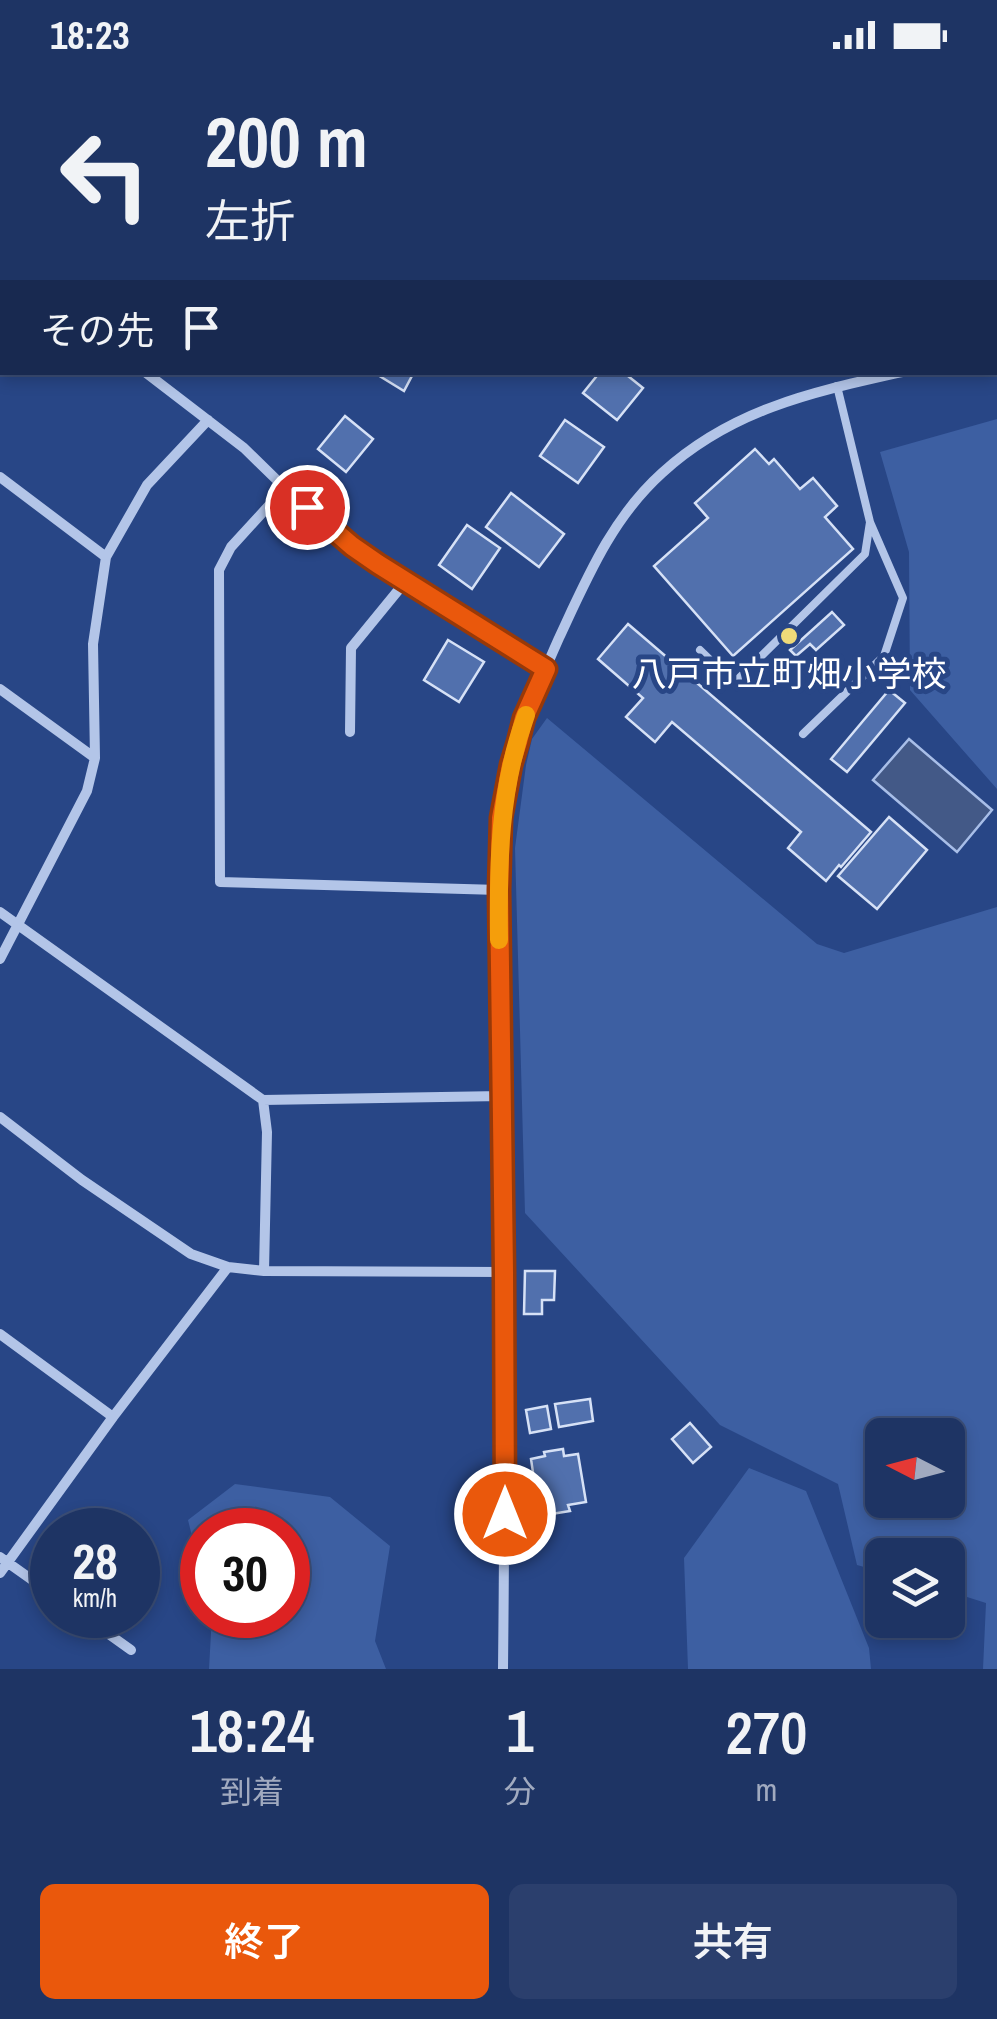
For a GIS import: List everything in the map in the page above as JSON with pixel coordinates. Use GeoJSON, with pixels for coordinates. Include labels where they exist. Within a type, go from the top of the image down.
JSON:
{"type":"FeatureCollection","features":[{"type":"Feature","properties":{"kind":"street"},"geometry":{"type":"LineString","coordinates":[[149,375],[244,448],[352,546],[546,669]]}},
{"type":"Feature","properties":{"kind":"street"},"geometry":{"type":"LineString","coordinates":[[503,1669],[506,1475],[499,890],[501,818],[524,718],[596,557],[660,474],[700,442],[744,417],[791,399],[888,375]]}},
{"type":"Feature","properties":{"kind":"street"},"geometry":{"type":"LineString","coordinates":[[0,959],[86,791],[95,758],[94,644],[106,557],[147,486],[208,420]]}},
{"type":"Feature","properties":{"kind":"street"},"geometry":{"type":"LineString","coordinates":[[0,476],[106,557]]}},
{"type":"Feature","properties":{"kind":"street"},"geometry":{"type":"LineString","coordinates":[[285,488],[231,546],[219,570],[220,882],[499,890]]}},
{"type":"Feature","properties":{"kind":"street"},"geometry":{"type":"LineString","coordinates":[[350,732],[351,648],[405,582]]}},
{"type":"Feature","properties":{"kind":"street"},"geometry":{"type":"LineString","coordinates":[[0,689],[95,758]]}},
{"type":"Feature","properties":{"kind":"street"},"geometry":{"type":"LineString","coordinates":[[0,912],[264,1100],[501,1096]]}},
{"type":"Feature","properties":{"kind":"street"},"geometry":{"type":"LineString","coordinates":[[264,1100],[264,1271]]}},
{"type":"Feature","properties":{"kind":"street"},"geometry":{"type":"LineString","coordinates":[[0,1117],[82,1180],[190,1254],[228,1267],[264,1271],[504,1272]]}},
{"type":"Feature","properties":{"kind":"street"},"geometry":{"type":"LineString","coordinates":[[0,1573],[4,1560],[228,1267]]}},
{"type":"Feature","properties":{"kind":"street"},"geometry":{"type":"LineString","coordinates":[[0,1334],[114,1418]]}},
{"type":"Feature","properties":{"kind":"street"},"geometry":{"type":"LineString","coordinates":[[4,1560],[30,1578]]}},
{"type":"Feature","properties":{"kind":"street"},"geometry":{"type":"LineString","coordinates":[[114,1638],[131,1650]]}},
{"type":"Feature","properties":{"kind":"lane"},"geometry":{"type":"LineString","coordinates":[[802,734],[884,656],[904,598],[870,522],[837,386]]}},
{"type":"Feature","properties":{"kind":"lane"},"geometry":{"type":"LineString","coordinates":[[700,650],[734,683],[865,554],[870,522]]}},
{"type":"Feature","properties":{"kind":"shaded area"},"geometry":{"type":"Polygon","coordinates":[[[997,419],[997,789],[910,690],[909,552],[880,452],[997,419]]]}},
{"type":"Feature","properties":{"kind":"shaded area"},"geometry":{"type":"Polygon","coordinates":[[[547,718],[817,944],[844,953],[997,907],[997,1669],[983,1669],[986,1603],[965,1596],[965,1538],[865,1538],[865,1567],[857,1565],[838,1484],[720,1425],[525,1213],[515,848],[532,739],[547,718]]]}},
{"type":"Feature","properties":{"kind":"shaded area"},"geometry":{"type":"Polygon","coordinates":[[[909,739],[992,810],[957,852],[873,780],[909,739]]]}},
{"type":"Feature","properties":{"kind":"shaded area"},"geometry":{"type":"Polygon","coordinates":[[[749,1468],[806,1491],[869,1648],[871,1669],[688,1669],[684,1558],[749,1468]]]}},
{"type":"Feature","properties":{"kind":"shaded area"},"geometry":{"type":"Polygon","coordinates":[[[235,1484],[330,1497],[390,1546],[375,1641],[386,1669],[209,1669],[211,1638],[310,1638],[310,1508],[204,1508],[235,1484]]]}},
{"type":"Feature","properties":{"kind":"building"},"geometry":{"type":"Polygon","coordinates":[[[378,375],[412,375],[404,391],[378,375]]]}},
{"type":"Feature","properties":{"kind":"building"},"geometry":{"type":"Polygon","coordinates":[[[598,375],[627,375],[643,388],[617,420],[583,393],[598,375]]]}},
{"type":"Feature","properties":{"kind":"building"},"geometry":{"type":"Polygon","coordinates":[[[345,416],[373,439],[346,472],[318,449],[345,416]]]}},
{"type":"Feature","properties":{"kind":"building"},"geometry":{"type":"Polygon","coordinates":[[[565,420],[604,447],[578,483],[540,456],[565,420]]]}},
{"type":"Feature","properties":{"kind":"building"},"geometry":{"type":"Polygon","coordinates":[[[755,449],[769,464],[774,459],[800,489],[813,478],[837,506],[825,517],[853,549],[733,656],[654,566],[708,518],[695,503],[755,449]]]}},
{"type":"Feature","properties":{"kind":"building"},"geometry":{"type":"Polygon","coordinates":[[[511,493],[564,534],[539,567],[486,527],[511,493]]]}},
{"type":"Feature","properties":{"kind":"building"},"geometry":{"type":"Polygon","coordinates":[[[467,525],[500,548],[472,589],[439,565],[467,525]]]}},
{"type":"Feature","properties":{"kind":"building"},"geometry":{"type":"Polygon","coordinates":[[[832,612],[844,625],[816,650],[810,644],[796,656],[790,650],[832,612]]]}},
{"type":"Feature","properties":{"kind":"building"},"geometry":{"type":"Polygon","coordinates":[[[628,624],[871,832],[826,881],[788,848],[801,832],[672,722],[655,742],[626,717],[643,698],[598,659],[628,624]]]}},
{"type":"Feature","properties":{"kind":"building"},"geometry":{"type":"Polygon","coordinates":[[[448,640],[484,662],[459,702],[424,680],[448,640]]]}},
{"type":"Feature","properties":{"kind":"building"},"geometry":{"type":"Polygon","coordinates":[[[889,690],[905,703],[847,772],[831,759],[889,690]]]}},
{"type":"Feature","properties":{"kind":"building"},"geometry":{"type":"Polygon","coordinates":[[[889,817],[927,850],[877,909],[838,876],[889,817]]]}},
{"type":"Feature","properties":{"kind":"building"},"geometry":{"type":"Polygon","coordinates":[[[525,1271],[555,1271],[554,1300],[542,1300],[542,1314],[524,1314],[525,1271]]]}},
{"type":"Feature","properties":{"kind":"building"},"geometry":{"type":"Polygon","coordinates":[[[590,1399],[593,1421],[559,1427],[555,1404],[590,1399]]]}},
{"type":"Feature","properties":{"kind":"building"},"geometry":{"type":"Polygon","coordinates":[[[547,1406],[551,1429],[530,1433],[526,1410],[547,1406]]]}},
{"type":"Feature","properties":{"kind":"building"},"geometry":{"type":"Polygon","coordinates":[[[690,1423],[711,1447],[693,1463],[672,1439],[690,1423]]]}},
{"type":"Feature","properties":{"kind":"building"},"geometry":{"type":"Polygon","coordinates":[[[563,1449],[564,1456],[578,1454],[586,1502],[568,1505],[570,1511],[545,1515],[541,1492],[536,1493],[531,1459],[563,1449]]]}},
{"type":"Feature","properties":{"kind":"slow traffic"},"geometry":{"type":"LineString","coordinates":[[499,940],[501,818],[526,715]]}},
{"type":"Feature","properties":{"kind":"place","name":"八戸市立町畑小学校"},"geometry":{"type":"Point","coordinates":[789,636]}},
{"type":"Feature","properties":{"kind":"route"},"geometry":{"type":"LineString","coordinates":[[307,507],[378,564],[546,669],[524,718],[501,818],[505,1514]]}}]}
